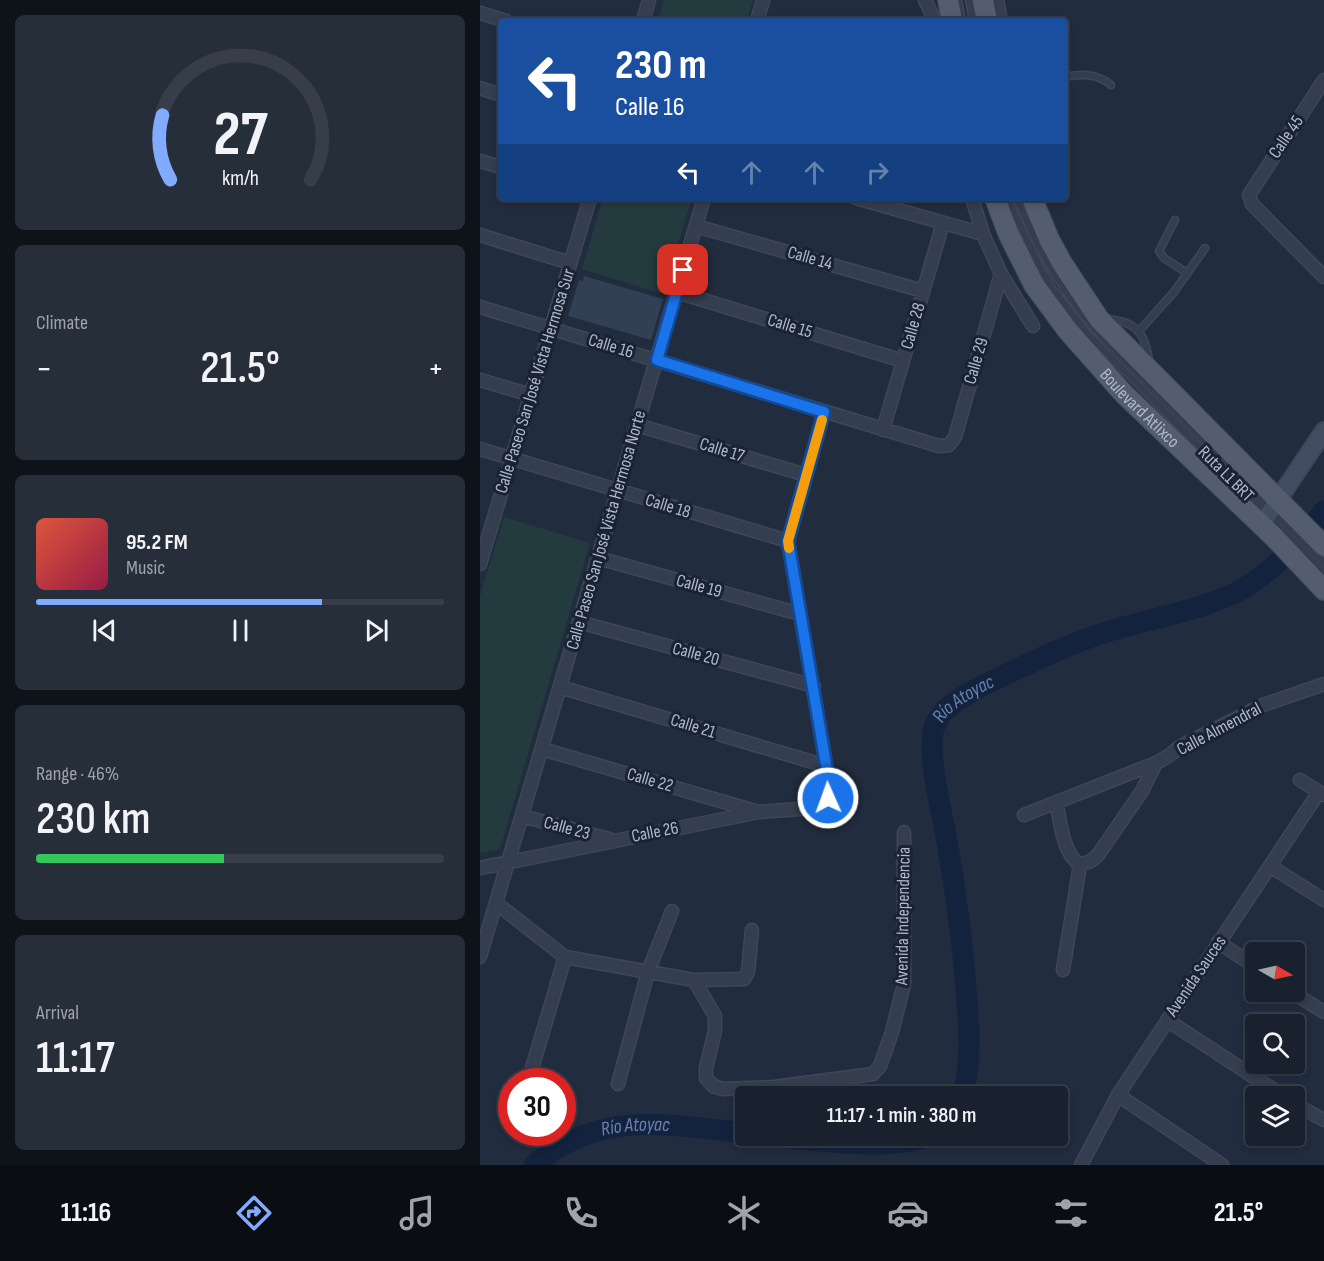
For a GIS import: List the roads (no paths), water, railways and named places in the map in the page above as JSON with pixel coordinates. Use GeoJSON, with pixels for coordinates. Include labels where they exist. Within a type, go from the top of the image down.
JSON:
{"type":"FeatureCollection","features":[{"type":"Feature","properties":{"kind":"main road"},"geometry":{"type":"LineString","coordinates":[[948,0],[951,18]]}},
{"type":"Feature","properties":{"kind":"main road"},"geometry":{"type":"LineString","coordinates":[[983,0],[986,18]]}},
{"type":"Feature","properties":{"kind":"main road","name":"Boulevard Atlixco"},"geometry":{"type":"LineString","coordinates":[[996,201],[1008,233],[1034,285],[1068,331],[1124,394],[1276,520],[1324,546]]}},
{"type":"Feature","properties":{"kind":"main road","name":"Boulevard Atlixco"},"geometry":{"type":"LineString","coordinates":[[1033,201],[1062,263],[1099,319],[1150,371],[1276,520],[1321,578]]}},
{"type":"Feature","properties":{"kind":"main road"},"geometry":{"type":"LineString","coordinates":[[1276,520],[1324,431]]}},
{"type":"Feature","properties":{"kind":"street"},"geometry":{"type":"LineString","coordinates":[[644,18],[649,0]]}},
{"type":"Feature","properties":{"kind":"street"},"geometry":{"type":"LineString","coordinates":[[758,18],[763,0]]}},
{"type":"Feature","properties":{"kind":"street"},"geometry":{"type":"LineString","coordinates":[[918,0],[927,18]]}},
{"type":"Feature","properties":{"kind":"street"},"geometry":{"type":"LineString","coordinates":[[925,0],[934,18]]}},
{"type":"Feature","properties":{"kind":"street"},"geometry":{"type":"LineString","coordinates":[[997,0],[1000,18]]}},
{"type":"Feature","properties":{"kind":"street"},"geometry":{"type":"LineString","coordinates":[[480,13],[498,19]]}},
{"type":"Feature","properties":{"kind":"street","name":"Calle 45"},"geometry":{"type":"LineString","coordinates":[[1324,80],[1249,195],[1252,204],[1324,277]]}},
{"type":"Feature","properties":{"kind":"street"},"geometry":{"type":"LineString","coordinates":[[480,88],[498,94]]}},
{"type":"Feature","properties":{"kind":"street"},"geometry":{"type":"LineString","coordinates":[[480,161],[498,166]]}},
{"type":"Feature","properties":{"kind":"street","name":"Calle Paseo San José Vista Hermosa Sur"},"geometry":{"type":"LineString","coordinates":[[480,564],[589,201]]}},
{"type":"Feature","properties":{"kind":"street","name":"Calle Paseo San José Vista Hermosa Norte"},"geometry":{"type":"LineString","coordinates":[[480,957],[703,201]]}},
{"type":"Feature","properties":{"kind":"street"},"geometry":{"type":"LineString","coordinates":[[866,201],[983,234]]}},
{"type":"Feature","properties":{"kind":"street"},"geometry":{"type":"LineString","coordinates":[[973,201],[983,234],[1001,274],[1033,326]]}},
{"type":"Feature","properties":{"kind":"street"},"geometry":{"type":"LineString","coordinates":[[1043,201],[1049,238]]}},
{"type":"Feature","properties":{"kind":"street","name":"Calle 28"},"geometry":{"type":"LineString","coordinates":[[883,430],[943,223]]}},
{"type":"Feature","properties":{"kind":"street","name":"Calle 14"},"geometry":{"type":"LineString","coordinates":[[696,226],[923,291]]}},
{"type":"Feature","properties":{"kind":"street"},"geometry":{"type":"LineString","coordinates":[[480,235],[570,263]]}},
{"type":"Feature","properties":{"kind":"street","name":"Calle 29"},"geometry":{"type":"LineString","coordinates":[[949,445],[955,437],[1001,274]]}},
{"type":"Feature","properties":{"kind":"street","name":"Calle 15"},"geometry":{"type":"LineString","coordinates":[[676,292],[903,361]]}},
{"type":"Feature","properties":{"kind":"street","name":"Calle 16"},"geometry":{"type":"LineString","coordinates":[[480,308],[883,430],[939,446],[949,445]]}},
{"type":"Feature","properties":{"kind":"street"},"geometry":{"type":"LineString","coordinates":[[480,380],[531,395]]}},
{"type":"Feature","properties":{"kind":"street"},"geometry":{"type":"LineString","coordinates":[[824,412],[788,541],[826,766]]}},
{"type":"Feature","properties":{"kind":"street","name":"Calle 17"},"geometry":{"type":"LineString","coordinates":[[637,425],[806,476]]}},
{"type":"Feature","properties":{"kind":"street","name":"Calle 18"},"geometry":{"type":"LineString","coordinates":[[480,448],[788,541]]}},
{"type":"Feature","properties":{"kind":"street"},"geometry":{"type":"LineString","coordinates":[[480,518],[493,522]]}},
{"type":"Feature","properties":{"kind":"street","name":"Calle 19"},"geometry":{"type":"LineString","coordinates":[[598,558],[800,614]]}},
{"type":"Feature","properties":{"kind":"street","name":"Calle 20"},"geometry":{"type":"LineString","coordinates":[[579,622],[814,686]]}},
{"type":"Feature","properties":{"kind":"street","name":"Calle Almendral"},"geometry":{"type":"LineString","coordinates":[[1170,755],[1179,747],[1250,712],[1324,684]]}},
{"type":"Feature","properties":{"kind":"street","name":"Calle 21"},"geometry":{"type":"LineString","coordinates":[[560,687],[826,766]]}},
{"type":"Feature","properties":{"kind":"street","name":"Calle Almendral"},"geometry":{"type":"LineString","coordinates":[[1170,755],[1182,754],[1265,712],[1324,691]]}},
{"type":"Feature","properties":{"kind":"street","name":"Calle 22"},"geometry":{"type":"LineString","coordinates":[[542,748],[759,812]]}},
{"type":"Feature","properties":{"kind":"street"},"geometry":{"type":"LineString","coordinates":[[1024,815],[1156,763],[1170,755]]}},
{"type":"Feature","properties":{"kind":"street","name":"Calle Almendral"},"geometry":{"type":"LineString","coordinates":[[1080,865],[1091,861],[1098,855],[1137,799],[1156,763]]}},
{"type":"Feature","properties":{"kind":"street","name":"Calle 26"},"geometry":{"type":"LineString","coordinates":[[480,868],[759,812],[813,808],[822,805],[828,798],[830,788],[826,766]]}},
{"type":"Feature","properties":{"kind":"street"},"geometry":{"type":"LineString","coordinates":[[1300,780],[1322,794]]}},
{"type":"Feature","properties":{"kind":"street","name":"Avenida Sauces"},"geometry":{"type":"LineString","coordinates":[[1081,1165],[1118,1095],[1218,942],[1322,794]]}},
{"type":"Feature","properties":{"kind":"street"},"geometry":{"type":"LineString","coordinates":[[1056,802],[1067,848],[1072,859],[1080,865],[1063,970]]}},
{"type":"Feature","properties":{"kind":"street","name":"Calle 23"},"geometry":{"type":"LineString","coordinates":[[522,816],[613,840]]}},
{"type":"Feature","properties":{"kind":"street","name":"Avenida Independencia"},"geometry":{"type":"LineString","coordinates":[[694,980],[715,1016],[715,1031],[706,1068],[706,1078],[713,1086],[723,1089],[774,1087],[873,1074],[880,1066],[892,1032],[904,984],[904,832]]}},
{"type":"Feature","properties":{"kind":"street"},"geometry":{"type":"LineString","coordinates":[[1270,866],[1324,900]]}},
{"type":"Feature","properties":{"kind":"street"},"geometry":{"type":"LineString","coordinates":[[496,903],[565,957],[694,980],[744,979],[748,972],[752,930]]}},
{"type":"Feature","properties":{"kind":"street"},"geometry":{"type":"LineString","coordinates":[[618,1084],[648,972],[672,911]]}},
{"type":"Feature","properties":{"kind":"street"},"geometry":{"type":"LineString","coordinates":[[1218,942],[1245,960]]}},
{"type":"Feature","properties":{"kind":"street"},"geometry":{"type":"LineString","coordinates":[[532,1068],[565,957]]}},
{"type":"Feature","properties":{"kind":"street"},"geometry":{"type":"LineString","coordinates":[[1305,1000],[1324,1012]]}},
{"type":"Feature","properties":{"kind":"street"},"geometry":{"type":"LineString","coordinates":[[1167,1020],[1267,1086]]}},
{"type":"Feature","properties":{"kind":"street"},"geometry":{"type":"LineString","coordinates":[[1118,1095],[1222,1165]]}},
{"type":"Feature","properties":{"kind":"street"},"geometry":{"type":"LineString","coordinates":[[1305,1110],[1324,1120]]}},
{"type":"Feature","properties":{"kind":"lane"},"geometry":{"type":"LineString","coordinates":[[958,0],[961,18]]}},
{"type":"Feature","properties":{"kind":"lane"},"geometry":{"type":"LineString","coordinates":[[969,0],[972,18]]}},
{"type":"Feature","properties":{"kind":"lane"},"geometry":{"type":"LineString","coordinates":[[1068,76],[1084,74],[1103,78],[1111,85]]}},
{"type":"Feature","properties":{"kind":"lane","name":"Ruta L1 BRT"},"geometry":{"type":"LineString","coordinates":[[1008,201],[1038,265],[1052,288],[1081,326],[1276,520],[1324,563]]}},
{"type":"Feature","properties":{"kind":"lane","name":"Ruta L1 BRT"},"geometry":{"type":"LineString","coordinates":[[1018,201],[1048,264],[1082,314],[1107,344],[1276,520]]}},
{"type":"Feature","properties":{"kind":"lane"},"geometry":{"type":"LineString","coordinates":[[1175,220],[1160,250],[1164,258],[1187,273]]}},
{"type":"Feature","properties":{"kind":"lane"},"geometry":{"type":"LineString","coordinates":[[1139,331],[1205,248]]}},
{"type":"Feature","properties":{"kind":"lane"},"geometry":{"type":"LineString","coordinates":[[1099,319],[1127,323],[1139,331],[1145,341],[1150,371]]}},
{"type":"Feature","properties":{"kind":"waterway","name":"Río Atoyac"},"geometry":{"type":"LineString","coordinates":[[965,1086],[969,1043],[964,969],[958,912],[933,767],[932,739],[939,718],[950,706],[972,691],[1058,650],[1099,634],[1190,609],[1235,593],[1248,586],[1284,557],[1324,511]]}},
{"type":"Feature","properties":{"kind":"waterway","name":"Río Atoyac"},"geometry":{"type":"LineString","coordinates":[[534,1165],[559,1147],[584,1135],[609,1128],[662,1125],[735,1132]]}}]}
